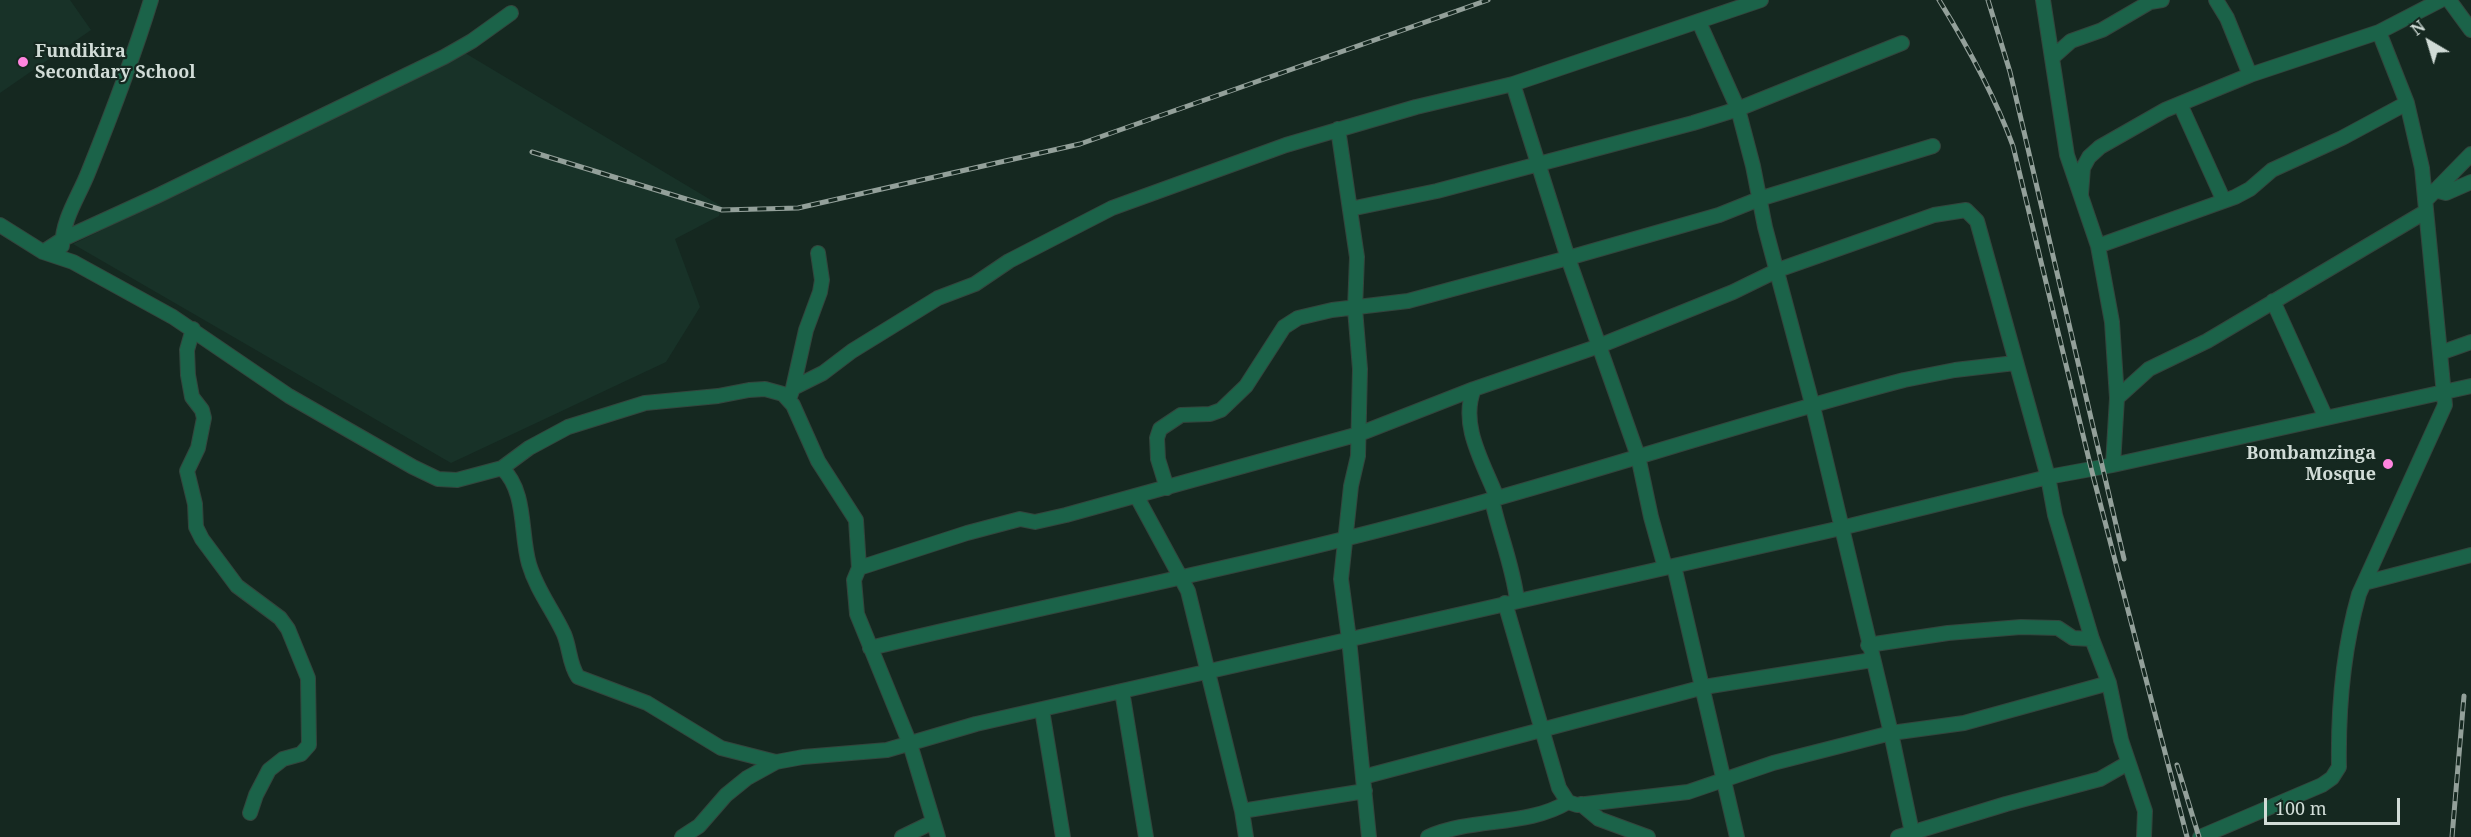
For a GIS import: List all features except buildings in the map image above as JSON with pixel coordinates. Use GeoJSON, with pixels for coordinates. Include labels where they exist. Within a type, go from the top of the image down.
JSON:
{"type":"FeatureCollection","features":[{"type":"Feature","properties":{"kind":"street"},"geometry":{"type":"LineString","coordinates":[[73,262],[62,247],[70,211],[119,97],[151,0]]}},
{"type":"Feature","properties":{"kind":"street"},"geometry":{"type":"LineString","coordinates":[[0,225],[43,252],[73,262],[193,329],[289,396],[413,468],[438,479],[457,480],[502,468],[529,448],[568,427],[645,403],[718,396],[749,390],[791,393],[852,351],[938,298],[975,284],[1009,261],[1094,216],[1238,162],[1338,129],[1416,107],[1514,84],[1761,0]]}},
{"type":"Feature","properties":{"kind":"street"},"geometry":{"type":"LineString","coordinates":[[2043,0],[2067,155],[2098,246],[2112,322],[2117,398],[2113,465]]}},
{"type":"Feature","properties":{"kind":"street"},"geometry":{"type":"LineString","coordinates":[[2216,0],[2227,18],[2250,75]]}},
{"type":"Feature","properties":{"kind":"street"},"geometry":{"type":"LineString","coordinates":[[2080,196],[2083,168],[2089,157],[2100,147],[2181,104],[2250,75],[2379,32],[2442,0]]}},
{"type":"Feature","properties":{"kind":"street"},"geometry":{"type":"LineString","coordinates":[[2449,0],[2471,30]]}},
{"type":"Feature","properties":{"kind":"street"},"geometry":{"type":"LineString","coordinates":[[2053,57],[2071,41],[2102,30],[2154,1]]}},
{"type":"Feature","properties":{"kind":"street"},"geometry":{"type":"LineString","coordinates":[[43,252],[63,239],[158,196],[444,57],[472,41],[510,13]]}},
{"type":"Feature","properties":{"kind":"street"},"geometry":{"type":"LineString","coordinates":[[1699,22],[1738,109],[1813,407],[1913,835]]}},
{"type":"Feature","properties":{"kind":"street"},"geometry":{"type":"LineString","coordinates":[[2200,837],[2322,785],[2336,773],[2339,767],[2338,718],[2351,621],[2393,514],[2442,414],[2445,393],[2429,201],[2407,103],[2379,32]]}},
{"type":"Feature","properties":{"kind":"street"},"geometry":{"type":"LineString","coordinates":[[1350,209],[1437,191],[1693,123],[1738,109],[1902,43]]}},
{"type":"Feature","properties":{"kind":"street"},"geometry":{"type":"LineString","coordinates":[[1514,84],[1537,163],[1638,456],[1651,517],[1670,566],[1704,687],[1737,837]]}},
{"type":"Feature","properties":{"kind":"street"},"geometry":{"type":"LineString","coordinates":[[2098,246],[2244,192],[2271,170],[2342,138],[2407,103]]}},
{"type":"Feature","properties":{"kind":"street"},"geometry":{"type":"LineString","coordinates":[[2181,104],[2223,200]]}},
{"type":"Feature","properties":{"kind":"street"},"geometry":{"type":"LineString","coordinates":[[1338,129],[1357,257],[1355,309],[1360,369],[1359,434],[1344,539],[1341,579],[1350,639],[1369,837]]}},
{"type":"Feature","properties":{"kind":"street"},"geometry":{"type":"LineString","coordinates":[[1167,488],[1158,459],[1157,438],[1160,429],[1181,415],[1210,414],[1221,410],[1240,393],[1290,322],[1332,310],[1408,301],[1458,285],[1569,258],[1719,215],[1759,199],[1933,146]]}},
{"type":"Feature","properties":{"kind":"street"},"geometry":{"type":"LineString","coordinates":[[2429,201],[2471,154]]}},
{"type":"Feature","properties":{"kind":"street"},"geometry":{"type":"LineString","coordinates":[[2117,398],[2149,369],[2207,341],[2429,201],[2471,182]]}},
{"type":"Feature","properties":{"kind":"street"},"geometry":{"type":"LineString","coordinates":[[859,568],[966,533],[1020,519],[1035,522],[1137,497],[1359,434],[1474,389],[1599,346],[1733,292],[1778,270],[1934,215],[1959,209],[1970,211],[1977,220],[2048,477],[2055,515],[2092,639],[2109,682],[2128,763],[2145,811],[2144,837]]}},
{"type":"Feature","properties":{"kind":"street"},"geometry":{"type":"LineString","coordinates":[[819,253],[822,280],[820,292],[806,330],[791,393],[818,461],[856,520],[859,568],[854,580],[854,597],[857,614],[910,744],[938,837]]}},
{"type":"Feature","properties":{"kind":"street"},"geometry":{"type":"LineString","coordinates":[[2273,301],[2326,418]]}},
{"type":"Feature","properties":{"kind":"street"},"geometry":{"type":"LineString","coordinates":[[193,329],[187,350],[188,375],[192,397],[202,410],[204,417],[198,448],[187,471],[195,504],[196,526],[237,586],[280,618],[288,630],[308,678],[309,744],[301,754],[283,759],[269,770],[250,813]]}},
{"type":"Feature","properties":{"kind":"street"},"geometry":{"type":"LineString","coordinates":[[2440,353],[2471,342]]}},
{"type":"Feature","properties":{"kind":"street"},"geometry":{"type":"LineString","coordinates":[[870,648],[1182,576],[1238,566],[1344,539],[1495,499],[1905,380],[1955,370],[2015,363]]}},
{"type":"Feature","properties":{"kind":"street"},"geometry":{"type":"LineString","coordinates":[[682,837],[699,831],[726,795],[747,778],[777,762],[803,757],[887,750],[941,733],[1841,528],[2048,477],[2113,465],[2471,386]]}},
{"type":"Feature","properties":{"kind":"street"},"geometry":{"type":"LineString","coordinates":[[1474,389],[1468,408],[1469,425],[1495,499],[1501,542],[1514,580],[1511,602],[1542,730],[1559,788],[1574,803],[1599,819],[1648,837]]}},
{"type":"Feature","properties":{"kind":"street"},"geometry":{"type":"LineString","coordinates":[[502,468],[508,473],[519,503],[528,563],[547,606],[565,637],[578,677],[647,703],[721,748],[777,762]]}},
{"type":"Feature","properties":{"kind":"street"},"geometry":{"type":"LineString","coordinates":[[1137,497],[1182,576],[1242,811],[1246,837]]}},
{"type":"Feature","properties":{"kind":"street"},"geometry":{"type":"LineString","coordinates":[[2364,583],[2471,555]]}},
{"type":"Feature","properties":{"kind":"street"},"geometry":{"type":"LineString","coordinates":[[1868,645],[1948,633],[2021,627],[2058,627],[2073,638],[2092,639]]}},
{"type":"Feature","properties":{"kind":"street"},"geometry":{"type":"LineString","coordinates":[[1363,777],[1704,687],[1872,660]]}},
{"type":"Feature","properties":{"kind":"street"},"geometry":{"type":"LineString","coordinates":[[1428,837],[1451,828],[1548,811],[1574,803],[1670,796],[1773,763],[1891,733],[1964,723],[2109,682]]}},
{"type":"Feature","properties":{"kind":"street"},"geometry":{"type":"LineString","coordinates":[[1122,691],[1146,837]]}},
{"type":"Feature","properties":{"kind":"street"},"geometry":{"type":"LineString","coordinates":[[1041,710],[1063,837]]}},
{"type":"Feature","properties":{"kind":"street"},"geometry":{"type":"LineString","coordinates":[[1898,837],[1913,835],[2100,779],[2128,763]]}},
{"type":"Feature","properties":{"kind":"street"},"geometry":{"type":"LineString","coordinates":[[1242,811],[1365,791]]}},
{"type":"Feature","properties":{"kind":"street"},"geometry":{"type":"LineString","coordinates":[[902,837],[933,822]]}},
{"type":"Feature","properties":{"kind":"shaded area","name":"Fundikira Secondary School"},"geometry":{"type":"Polygon","coordinates":[[[0,0],[70,0],[91,30],[0,93],[0,0]]]}},
{"type":"Feature","properties":{"kind":"shaded area"},"geometry":{"type":"Polygon","coordinates":[[[465,53],[721,206],[719,216],[675,239],[700,307],[666,362],[451,463],[73,244],[465,53]]]}},
{"type":"Feature","properties":{"kind":"railway"},"geometry":{"type":"LineString","coordinates":[[532,152],[722,210],[798,208],[1080,144],[1488,0]]}},
{"type":"Feature","properties":{"kind":"railway"},"geometry":{"type":"LineString","coordinates":[[1939,0],[1980,71],[2013,146],[2091,468],[2187,837]]}},
{"type":"Feature","properties":{"kind":"railway"},"geometry":{"type":"LineString","coordinates":[[1988,0],[2010,72],[2124,559]]}},
{"type":"Feature","properties":{"kind":"railway"},"geometry":{"type":"LineString","coordinates":[[2452,837],[2464,696]]}},
{"type":"Feature","properties":{"kind":"railway"},"geometry":{"type":"LineString","coordinates":[[2177,765],[2199,837]]}},
{"type":"Feature","properties":{"kind":"place","name":"Fundikira Secondary School"},"geometry":{"type":"Point","coordinates":[23,62]}},
{"type":"Feature","properties":{"kind":"place","name":"Bombamzinga Mosque"},"geometry":{"type":"Point","coordinates":[2388,464]}}]}
